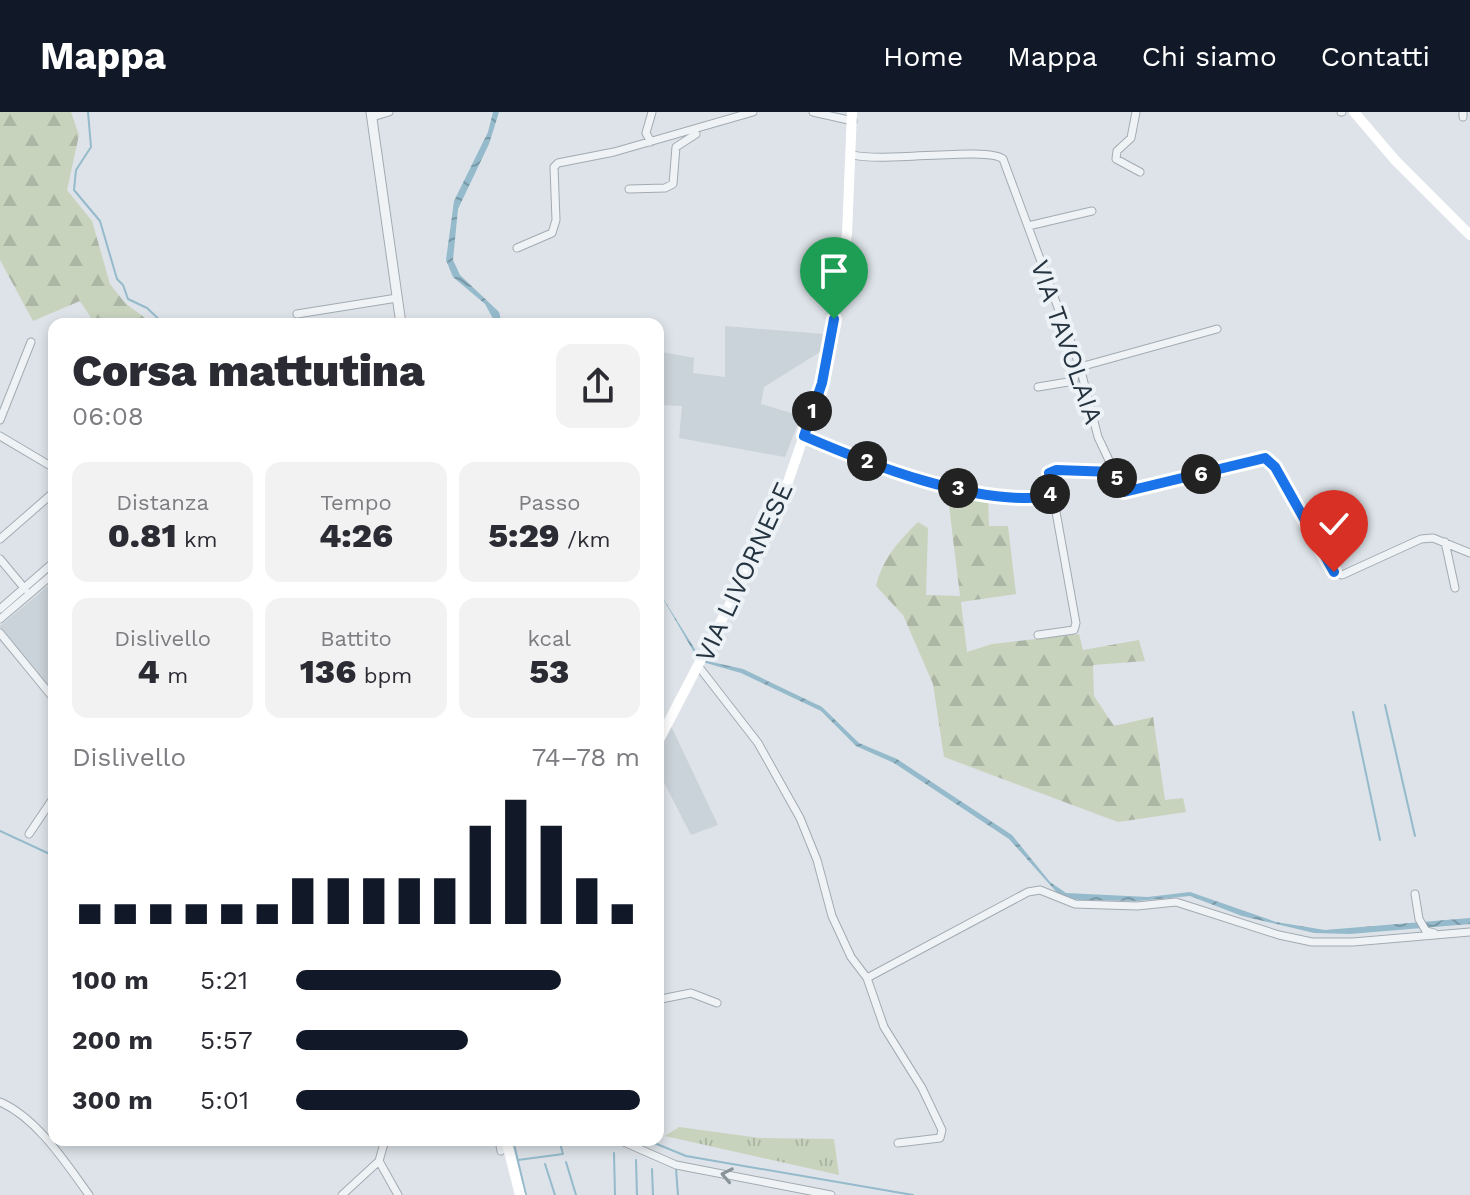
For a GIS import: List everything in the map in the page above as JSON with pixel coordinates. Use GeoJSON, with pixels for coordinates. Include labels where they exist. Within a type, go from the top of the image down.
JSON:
{"type":"FeatureCollection","features":[{"type":"Feature","properties":{"kind":"main road"},"geometry":{"type":"LineString","coordinates":[[1354,112],[1387,152],[1470,235]]}},
{"type":"Feature","properties":{"kind":"main road","name":"VIA LIVORNESE"},"geometry":{"type":"LineString","coordinates":[[664,731],[777,514],[822,383],[847,234],[853,117]]}},
{"type":"Feature","properties":{"kind":"main road"},"geometry":{"type":"LineString","coordinates":[[504,1146],[520,1195]]}},
{"type":"Feature","properties":{"kind":"street"},"geometry":{"type":"LineString","coordinates":[[389,112],[371,115],[400,318]]}},
{"type":"Feature","properties":{"kind":"street"},"geometry":{"type":"LineString","coordinates":[[651,142],[646,133],[652,112]]}},
{"type":"Feature","properties":{"kind":"street"},"geometry":{"type":"LineString","coordinates":[[517,248],[552,233],[556,220],[554,167],[558,163],[651,142],[753,112]]}},
{"type":"Feature","properties":{"kind":"street"},"geometry":{"type":"LineString","coordinates":[[813,112],[853,117]]}},
{"type":"Feature","properties":{"kind":"street"},"geometry":{"type":"LineString","coordinates":[[1136,112],[1131,138],[1117,151],[1116,159],[1140,172]]}},
{"type":"Feature","properties":{"kind":"street"},"geometry":{"type":"LineString","coordinates":[[629,189],[665,188],[673,184],[676,147],[688,137],[723,121]]}},
{"type":"Feature","properties":{"kind":"street","name":"VIA TAVOLAIA"},"geometry":{"type":"LineString","coordinates":[[853,155],[888,160],[996,153],[1005,161],[1080,367],[1088,405],[1114,472]]}},
{"type":"Feature","properties":{"kind":"street"},"geometry":{"type":"LineString","coordinates":[[1028,226],[1092,211]]}},
{"type":"Feature","properties":{"kind":"street"},"geometry":{"type":"LineString","coordinates":[[297,314],[397,298]]}},
{"type":"Feature","properties":{"kind":"street"},"geometry":{"type":"LineString","coordinates":[[1080,367],[1217,329]]}},
{"type":"Feature","properties":{"kind":"street"},"geometry":{"type":"LineString","coordinates":[[0,420],[31,342]]}},
{"type":"Feature","properties":{"kind":"street"},"geometry":{"type":"LineString","coordinates":[[1038,387],[1074,381],[1076,357]]}},
{"type":"Feature","properties":{"kind":"street"},"geometry":{"type":"LineString","coordinates":[[0,436],[48,464]]}},
{"type":"Feature","properties":{"kind":"street"},"geometry":{"type":"LineString","coordinates":[[804,436],[943,486],[1001,497],[1046,497],[1051,492]]}},
{"type":"Feature","properties":{"kind":"street"},"geometry":{"type":"LineString","coordinates":[[1038,635],[1063,634],[1074,630],[1076,623],[1048,477],[1053,471],[1114,472],[1124,492],[1269,459],[1334,572],[1342,575],[1421,539],[1445,542],[1470,553]]}},
{"type":"Feature","properties":{"kind":"street"},"geometry":{"type":"LineString","coordinates":[[0,539],[48,497]]}},
{"type":"Feature","properties":{"kind":"street"},"geometry":{"type":"LineString","coordinates":[[1445,542],[1455,588]]}},
{"type":"Feature","properties":{"kind":"street"},"geometry":{"type":"LineString","coordinates":[[0,559],[27,591]]}},
{"type":"Feature","properties":{"kind":"street"},"geometry":{"type":"LineString","coordinates":[[0,619],[48,568]]}},
{"type":"Feature","properties":{"kind":"street"},"geometry":{"type":"LineString","coordinates":[[0,609],[48,577]]}},
{"type":"Feature","properties":{"kind":"street"},"geometry":{"type":"LineString","coordinates":[[0,633],[48,692]]}},
{"type":"Feature","properties":{"kind":"street"},"geometry":{"type":"LineString","coordinates":[[699,666],[758,743],[793,805],[817,860],[832,916],[851,957],[867,978],[884,1027],[922,1088],[942,1130],[940,1138],[930,1142],[898,1143]]}},
{"type":"Feature","properties":{"kind":"street"},"geometry":{"type":"LineString","coordinates":[[29,834],[48,806]]}},
{"type":"Feature","properties":{"kind":"street"},"geometry":{"type":"LineString","coordinates":[[867,978],[1028,892],[1040,890],[1075,904],[1189,904],[1241,924],[1312,942],[1353,942],[1470,932]]}},
{"type":"Feature","properties":{"kind":"street"},"geometry":{"type":"LineString","coordinates":[[1415,894],[1419,919],[1425,930],[1444,935]]}},
{"type":"Feature","properties":{"kind":"street"},"geometry":{"type":"LineString","coordinates":[[664,998],[691,993],[717,1003]]}},
{"type":"Feature","properties":{"kind":"street"},"geometry":{"type":"LineString","coordinates":[[0,1102],[25,1118],[48,1146]]}},
{"type":"Feature","properties":{"kind":"street"},"geometry":{"type":"LineString","coordinates":[[48,1146],[89,1195]]}},
{"type":"Feature","properties":{"kind":"street"},"geometry":{"type":"LineString","coordinates":[[342,1195],[379,1161],[383,1146]]}},
{"type":"Feature","properties":{"kind":"street"},"geometry":{"type":"LineString","coordinates":[[633,1146],[676,1165],[831,1195]]}},
{"type":"Feature","properties":{"kind":"street"},"geometry":{"type":"LineString","coordinates":[[379,1161],[398,1195]]}},
{"type":"Feature","properties":{"kind":"shaded area"},"geometry":{"type":"Polygon","coordinates":[[[725,326],[824,334],[820,352],[764,387],[761,404],[801,416],[785,457],[679,438],[682,406],[664,405],[664,352],[694,358],[693,373],[725,377],[725,326]]]}},
{"type":"Feature","properties":{"kind":"shaded area"},"geometry":{"type":"Polygon","coordinates":[[[48,586],[48,696],[0,641],[0,626],[48,586]]]}},
{"type":"Feature","properties":{"kind":"shaded area"},"geometry":{"type":"Polygon","coordinates":[[[671,726],[718,825],[691,835],[664,783],[664,738],[671,726]]]}},
{"type":"Feature","properties":{"kind":"green space"},"geometry":{"type":"Polygon","coordinates":[[[0,112],[71,112],[79,135],[67,190],[92,221],[110,284],[125,303],[145,318],[91,318],[80,301],[33,321],[0,260],[0,112]]]}},
{"type":"Feature","properties":{"kind":"green space"},"geometry":{"type":"Polygon","coordinates":[[[947,489],[988,498],[989,526],[1008,526],[1016,594],[961,602],[967,652],[992,644],[1079,634],[1083,650],[1139,640],[1145,661],[1093,665],[1094,696],[1114,726],[1153,717],[1165,800],[1183,798],[1186,812],[1118,822],[944,757],[933,684],[903,615],[876,586],[892,551],[918,522],[928,528],[926,595],[960,596],[947,489]]]}},
{"type":"Feature","properties":{"kind":"green space"},"geometry":{"type":"Polygon","coordinates":[[[679,1127],[760,1138],[834,1139],[839,1175],[665,1136],[679,1127]]]}},
{"type":"Feature","properties":{"kind":"water"},"geometry":{"type":"Polygon","coordinates":[[[493,112],[499,112],[489,144],[458,209],[453,260],[460,275],[499,312],[500,318],[493,318],[485,304],[453,277],[446,260],[454,201],[488,132],[493,112]]]}},
{"type":"Feature","properties":{"kind":"water"},"geometry":{"type":"Polygon","coordinates":[[[664,600],[696,651],[707,661],[743,669],[822,707],[859,743],[897,759],[1012,835],[1050,882],[1066,893],[1148,897],[1190,892],[1276,922],[1325,930],[1470,918],[1470,924],[1350,934],[1314,933],[1242,916],[1190,896],[1137,901],[1079,900],[1060,896],[1009,839],[894,763],[856,746],[821,711],[741,673],[699,661],[664,600]]]}},
{"type":"Feature","properties":{"kind":"waterway"},"geometry":{"type":"LineString","coordinates":[[88,112],[91,147],[76,170],[74,190],[100,221],[117,279],[128,299],[147,308],[158,318]]}},
{"type":"Feature","properties":{"kind":"waterway"},"geometry":{"type":"LineString","coordinates":[[1385,705],[1415,836]]}},
{"type":"Feature","properties":{"kind":"waterway"},"geometry":{"type":"LineString","coordinates":[[1353,712],[1380,840]]}},
{"type":"Feature","properties":{"kind":"waterway"},"geometry":{"type":"LineString","coordinates":[[0,831],[48,853]]}},
{"type":"Feature","properties":{"kind":"waterway"},"geometry":{"type":"LineString","coordinates":[[514,1146],[526,1195]]}},
{"type":"Feature","properties":{"kind":"waterway"},"geometry":{"type":"LineString","coordinates":[[518,1160],[563,1154],[561,1146]]}},
{"type":"Feature","properties":{"kind":"waterway"},"geometry":{"type":"LineString","coordinates":[[662,1146],[686,1156],[913,1195]]}},
{"type":"Feature","properties":{"kind":"waterway"},"geometry":{"type":"LineString","coordinates":[[614,1153],[615,1195]]}},
{"type":"Feature","properties":{"kind":"waterway"},"geometry":{"type":"LineString","coordinates":[[636,1160],[637,1195]]}},
{"type":"Feature","properties":{"kind":"waterway"},"geometry":{"type":"LineString","coordinates":[[566,1162],[576,1195]]}},
{"type":"Feature","properties":{"kind":"waterway"},"geometry":{"type":"LineString","coordinates":[[545,1164],[555,1195]]}},
{"type":"Feature","properties":{"kind":"waterway"},"geometry":{"type":"LineString","coordinates":[[652,1169],[653,1195]]}},
{"type":"Feature","properties":{"kind":"waterway"},"geometry":{"type":"LineString","coordinates":[[676,1169],[678,1195]]}},
{"type":"Feature","properties":{"kind":"route"},"geometry":{"type":"LineString","coordinates":[[834,319],[822,383],[804,436],[943,486],[1001,497],[1049,496],[1049,473],[1056,470],[1114,472],[1124,492],[1269,459],[1334,572]]}}]}
